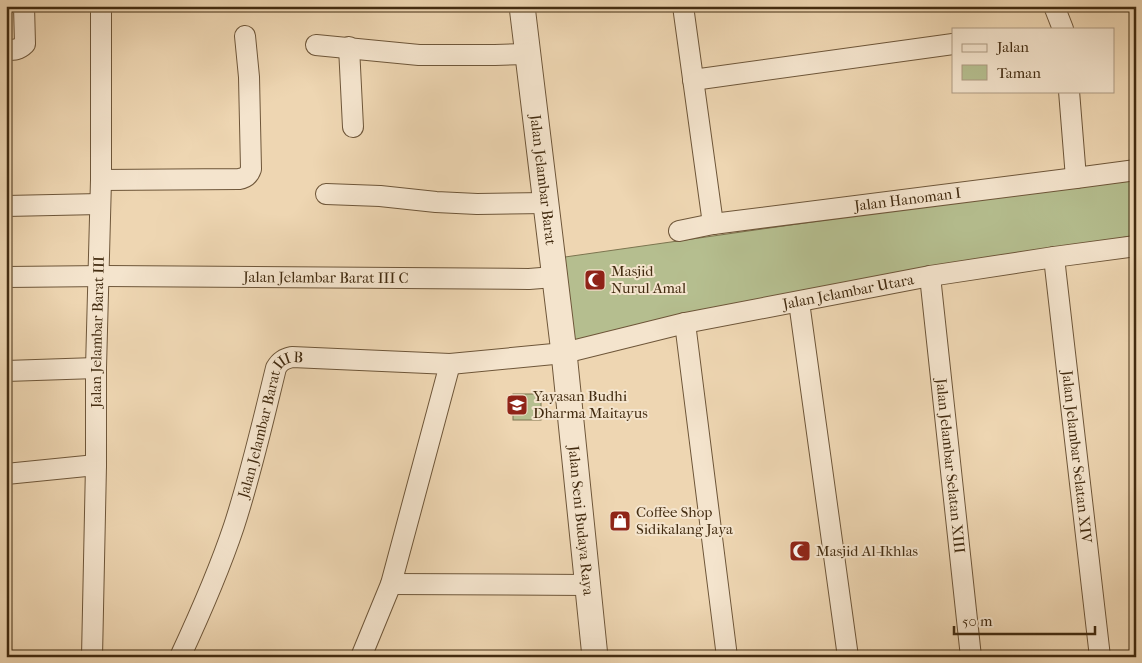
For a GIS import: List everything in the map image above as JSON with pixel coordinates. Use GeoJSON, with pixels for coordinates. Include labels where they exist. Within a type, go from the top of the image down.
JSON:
{"type":"FeatureCollection","features":[{"type":"Feature","properties":{"kind":"street"},"geometry":{"type":"LineString","coordinates":[[6,50],[17,50],[25,44],[24,6]]}},
{"type":"Feature","properties":{"kind":"street","name":"Jalan Jelambar Barat III"},"geometry":{"type":"LineString","coordinates":[[92,657],[101,180],[101,6]]}},
{"type":"Feature","properties":{"kind":"street","name":"Jalan Jelambar Barat"},"geometry":{"type":"LineString","coordinates":[[522,6],[564,353]]}},
{"type":"Feature","properties":{"kind":"street"},"geometry":{"type":"LineString","coordinates":[[683,6],[713,224]]}},
{"type":"Feature","properties":{"kind":"street"},"geometry":{"type":"LineString","coordinates":[[1054,6],[1062,28]]}},
{"type":"Feature","properties":{"kind":"street"},"geometry":{"type":"LineString","coordinates":[[101,180],[239,179],[247,176],[252,169],[246,36]]}},
{"type":"Feature","properties":{"kind":"street"},"geometry":{"type":"LineString","coordinates":[[693,80],[952,44]]}},
{"type":"Feature","properties":{"kind":"street"},"geometry":{"type":"LineString","coordinates":[[316,45],[418,55],[527,54]]}},
{"type":"Feature","properties":{"kind":"street"},"geometry":{"type":"LineString","coordinates":[[349,47],[353,127]]}},
{"type":"Feature","properties":{"kind":"street"},"geometry":{"type":"LineString","coordinates":[[1069,92],[1076,178]]}},
{"type":"Feature","properties":{"kind":"street","name":"Jalan Hanoman I"},"geometry":{"type":"LineString","coordinates":[[680,231],[713,224],[1136,170]]}},
{"type":"Feature","properties":{"kind":"street"},"geometry":{"type":"LineString","coordinates":[[326,194],[380,196],[477,204],[546,203]]}},
{"type":"Feature","properties":{"kind":"street"},"geometry":{"type":"LineString","coordinates":[[6,206],[100,204]]}},
{"type":"Feature","properties":{"kind":"street","name":"Jalan Jelambar Utara"},"geometry":{"type":"LineString","coordinates":[[564,353],[685,324],[930,276],[1054,256],[1136,246]]}},
{"type":"Feature","properties":{"kind":"street","name":"Jalan Jelambar Selatan XIV"},"geometry":{"type":"LineString","coordinates":[[1054,256],[1100,657]]}},
{"type":"Feature","properties":{"kind":"street","name":"Jalan Jelambar Selatan XIII"},"geometry":{"type":"LineString","coordinates":[[930,276],[971,657]]}},
{"type":"Feature","properties":{"kind":"street","name":"Jalan Jelambar Barat III C"},"geometry":{"type":"LineString","coordinates":[[6,277],[529,279],[554,277]]}},
{"type":"Feature","properties":{"kind":"street"},"geometry":{"type":"LineString","coordinates":[[799,302],[848,657]]}},
{"type":"Feature","properties":{"kind":"street"},"geometry":{"type":"LineString","coordinates":[[685,324],[726,657]]}},
{"type":"Feature","properties":{"kind":"street","name":"Jalan Jelambar Barat III B"},"geometry":{"type":"LineString","coordinates":[[180,657],[203,607],[234,526],[279,362],[292,357],[450,364],[564,353]]}},
{"type":"Feature","properties":{"kind":"street","name":"Jalan Seni Budaya Raya"},"geometry":{"type":"LineString","coordinates":[[564,353],[595,657]]}},
{"type":"Feature","properties":{"kind":"street"},"geometry":{"type":"LineString","coordinates":[[361,657],[391,584],[450,364]]}},
{"type":"Feature","properties":{"kind":"street"},"geometry":{"type":"LineString","coordinates":[[6,370],[96,368]]}},
{"type":"Feature","properties":{"kind":"street"},"geometry":{"type":"LineString","coordinates":[[6,474],[96,465]]}},
{"type":"Feature","properties":{"kind":"street"},"geometry":{"type":"LineString","coordinates":[[391,584],[587,585]]}},
{"type":"Feature","properties":{"kind":"green space"},"geometry":{"type":"Polygon","coordinates":[[[1136,176],[1136,235],[570,343],[558,258],[1136,176]]]}},
{"type":"Feature","properties":{"kind":"green space"},"geometry":{"type":"Polygon","coordinates":[[[513,394],[541,394],[541,420],[513,420],[513,394]]]}},
{"type":"Feature","properties":{"kind":"place","name":"Masjid Nurul Amal"},"geometry":{"type":"Point","coordinates":[595,280]}},
{"type":"Feature","properties":{"kind":"place","name":"Yayasan Budhi Dharma Maitayus"},"geometry":{"type":"Point","coordinates":[517,405]}},
{"type":"Feature","properties":{"kind":"place","name":"Coffee Shop Sidikalang Jaya"},"geometry":{"type":"Point","coordinates":[620,521]}},
{"type":"Feature","properties":{"kind":"place","name":"Masjid Al-Ikhlas"},"geometry":{"type":"Point","coordinates":[800,551]}}]}
